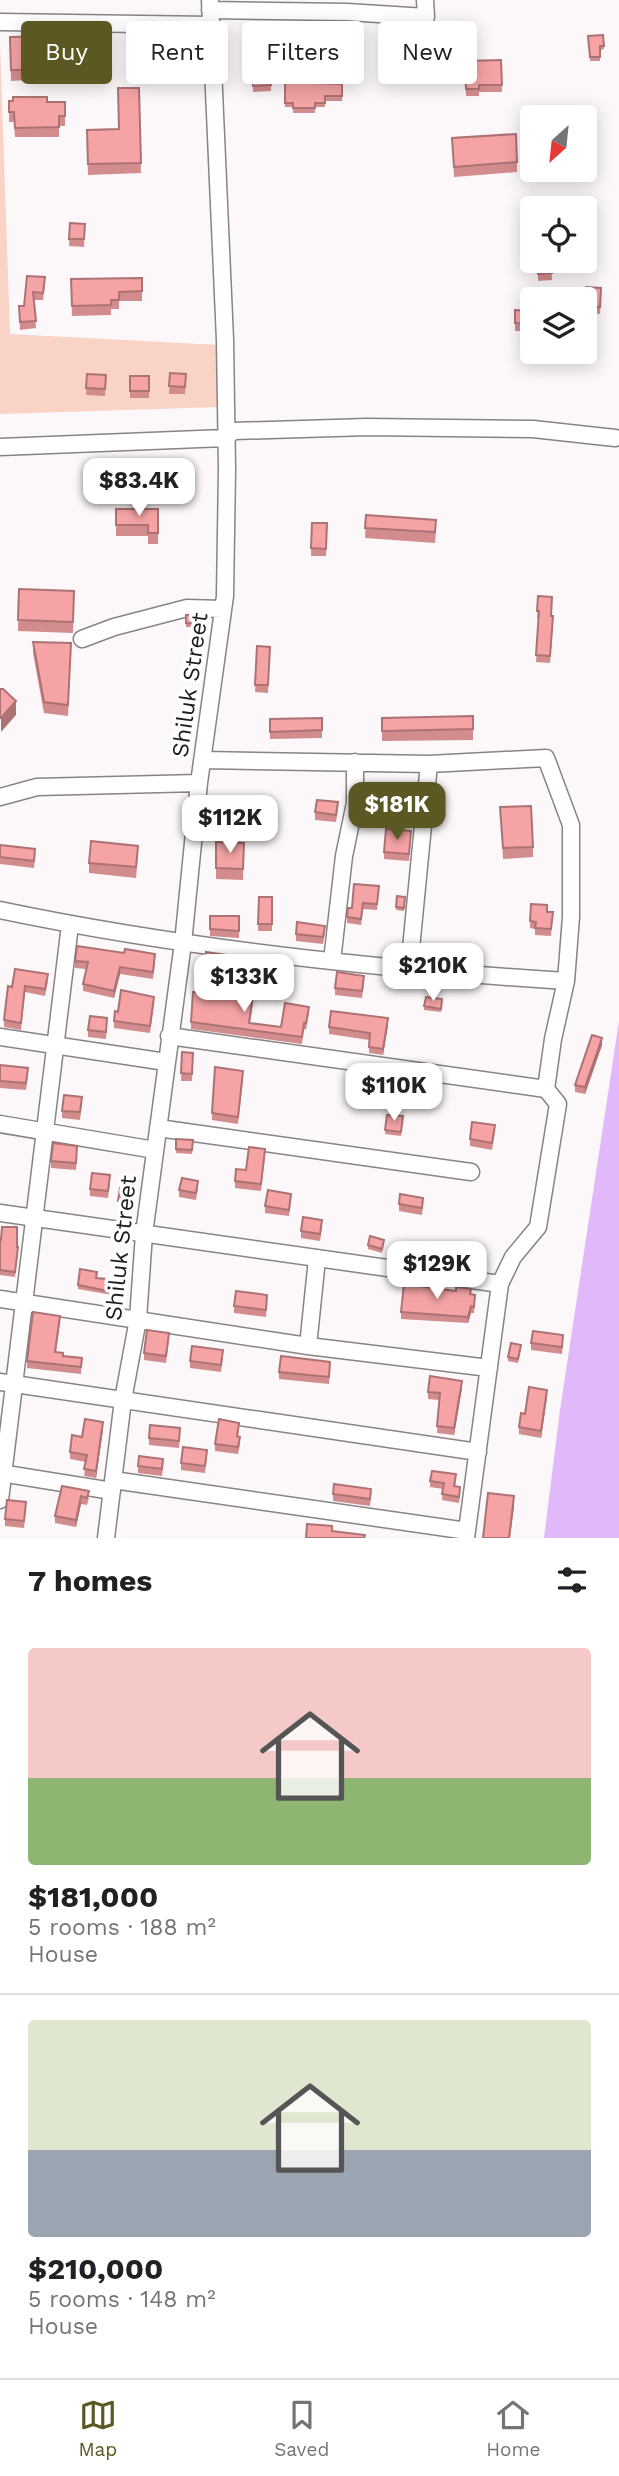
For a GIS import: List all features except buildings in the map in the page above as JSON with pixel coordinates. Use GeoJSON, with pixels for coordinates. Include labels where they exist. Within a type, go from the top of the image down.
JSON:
{"type":"FeatureCollection","features":[{"type":"Feature","properties":{"kind":"street"},"geometry":{"type":"LineString","coordinates":[[0,22],[210,12],[347,12],[426,17],[425,0]]}},
{"type":"Feature","properties":{"kind":"street","name":"Shiluk Street"},"geometry":{"type":"LineString","coordinates":[[106,1538],[123,1400],[138,1319],[144,1234],[183,943],[199,783],[223,609],[227,494],[225,340],[210,12]]}},
{"type":"Feature","properties":{"kind":"street"},"geometry":{"type":"LineString","coordinates":[[0,447],[225,438],[234,431],[367,427],[533,429],[615,438]]}},
{"type":"Feature","properties":{"kind":"street"},"geometry":{"type":"LineString","coordinates":[[82,639],[114,627],[187,608],[223,609]]}},
{"type":"Feature","properties":{"kind":"street"},"geometry":{"type":"LineString","coordinates":[[1,1473],[112,1485],[467,1534],[500,1284],[513,1257],[538,1227],[558,1104],[546,1088],[553,1039],[566,981],[571,825],[546,758],[429,764],[203,760]]}},
{"type":"Feature","properties":{"kind":"street"},"geometry":{"type":"LineString","coordinates":[[332,961],[344,856],[355,803],[355,762]]}},
{"type":"Feature","properties":{"kind":"street"},"geometry":{"type":"LineString","coordinates":[[409,969],[429,764]]}},
{"type":"Feature","properties":{"kind":"street"},"geometry":{"type":"LineString","coordinates":[[0,797],[37,787],[199,783]]}},
{"type":"Feature","properties":{"kind":"street"},"geometry":{"type":"LineString","coordinates":[[0,910],[70,925],[183,943],[409,969],[566,981]]}},
{"type":"Feature","properties":{"kind":"street"},"geometry":{"type":"LineString","coordinates":[[0,1500],[6,1383],[23,1303],[70,925]]}},
{"type":"Feature","properties":{"kind":"street"},"geometry":{"type":"LineString","coordinates":[[169,1036],[546,1088]]}},
{"type":"Feature","properties":{"kind":"street"},"geometry":{"type":"LineString","coordinates":[[0,1037],[166,1062]]}},
{"type":"Feature","properties":{"kind":"street"},"geometry":{"type":"LineString","coordinates":[[0,1124],[155,1150]]}},
{"type":"Feature","properties":{"kind":"street"},"geometry":{"type":"LineString","coordinates":[[158,1128],[471,1172]]}},
{"type":"Feature","properties":{"kind":"street"},"geometry":{"type":"LineString","coordinates":[[0,1213],[500,1284]]}},
{"type":"Feature","properties":{"kind":"street"},"geometry":{"type":"LineString","coordinates":[[308,1346],[317,1259]]}},
{"type":"Feature","properties":{"kind":"street"},"geometry":{"type":"LineString","coordinates":[[0,1299],[308,1346],[489,1368]]}},
{"type":"Feature","properties":{"kind":"street"},"geometry":{"type":"LineString","coordinates":[[6,1383],[478,1452]]}},
{"type":"Feature","properties":{"kind":"shaded area"},"geometry":{"type":"Polygon","coordinates":[[[0,44],[10,334],[219,345],[219,407],[0,414],[0,44]]]}},
{"type":"Feature","properties":{"kind":"shaded area"},"geometry":{"type":"Polygon","coordinates":[[[619,1021],[619,1538],[544,1538],[560,1410],[619,1021]]]}}]}
